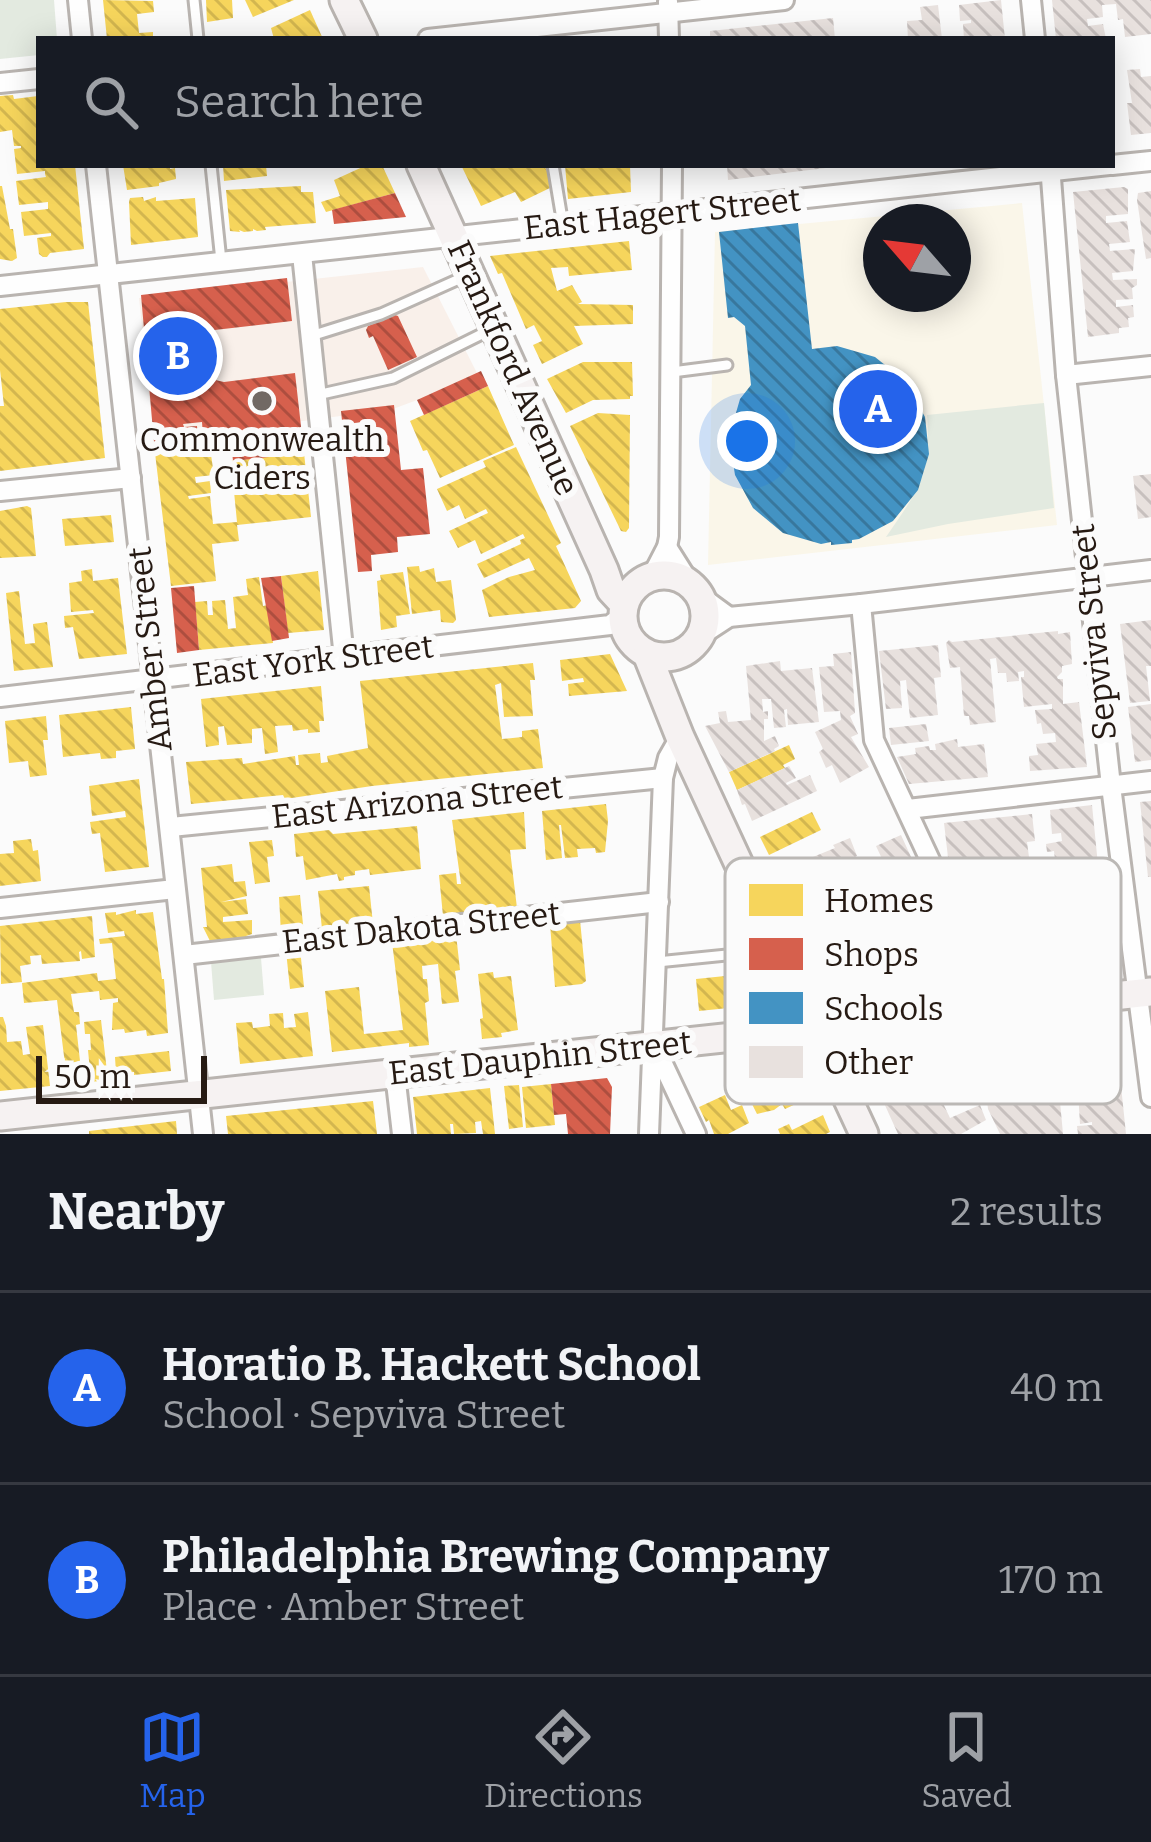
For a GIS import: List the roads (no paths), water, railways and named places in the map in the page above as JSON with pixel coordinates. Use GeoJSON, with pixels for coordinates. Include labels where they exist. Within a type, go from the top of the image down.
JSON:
{"type":"FeatureCollection","features":[{"type":"Feature","properties":{"kind":"main road"},"geometry":{"type":"LineString","coordinates":[[344,0],[362,36]]}},
{"type":"Feature","properties":{"kind":"main road","name":"Frankford Avenue"},"geometry":{"type":"LineString","coordinates":[[422,168],[611,590],[634,595]]}},
{"type":"Feature","properties":{"kind":"main road"},"geometry":{"type":"LineString","coordinates":[[664,694],[704,622],[704,608],[695,590],[679,577],[666,574],[634,595],[626,632],[634,645],[658,657],[690,645]]}},
{"type":"Feature","properties":{"kind":"main road"},"geometry":{"type":"LineString","coordinates":[[647,654],[736,858]]}},
{"type":"Feature","properties":{"kind":"main road","name":"East Dauphin Street"},"geometry":{"type":"LineString","coordinates":[[0,1116],[725,1038]]}},
{"type":"Feature","properties":{"kind":"main road"},"geometry":{"type":"LineString","coordinates":[[851,1104],[865,1134]]}},
{"type":"Feature","properties":{"kind":"street"},"geometry":{"type":"LineString","coordinates":[[78,0],[82,36]]}},
{"type":"Feature","properties":{"kind":"street"},"geometry":{"type":"LineString","coordinates":[[450,36],[668,6],[784,0]]}},
{"type":"Feature","properties":{"kind":"street"},"geometry":{"type":"LineString","coordinates":[[1031,0],[1035,36]]}},
{"type":"Feature","properties":{"kind":"street"},"geometry":{"type":"LineString","coordinates":[[668,6],[669,36]]}},
{"type":"Feature","properties":{"kind":"street"},"geometry":{"type":"LineString","coordinates":[[0,83],[36,79]]}},
{"type":"Feature","properties":{"kind":"street","name":"East Hagert Street"},"geometry":{"type":"LineString","coordinates":[[1115,164],[1151,160]]}},
{"type":"Feature","properties":{"kind":"street","name":"Amber Street"},"geometry":{"type":"LineString","coordinates":[[95,168],[203,1134]]}},
{"type":"Feature","properties":{"kind":"street"},"geometry":{"type":"LineString","coordinates":[[673,168],[668,547],[695,590],[729,617]]}},
{"type":"Feature","properties":{"kind":"street","name":"East Hagert Street"},"geometry":{"type":"LineString","coordinates":[[0,286],[1050,168]]}},
{"type":"Feature","properties":{"kind":"street","name":"Sepviva Street"},"geometry":{"type":"LineString","coordinates":[[1050,168],[1066,375],[1111,786],[1145,993],[1151,1097]]}},
{"type":"Feature","properties":{"kind":"street"},"geometry":{"type":"LineString","coordinates":[[302,254],[344,658]]}},
{"type":"Feature","properties":{"kind":"street"},"geometry":{"type":"LineString","coordinates":[[1066,375],[1151,366]]}},
{"type":"Feature","properties":{"kind":"street"},"geometry":{"type":"LineString","coordinates":[[0,491],[131,478]]}},
{"type":"Feature","properties":{"kind":"street"},"geometry":{"type":"LineString","coordinates":[[634,595],[668,547]]}},
{"type":"Feature","properties":{"kind":"street"},"geometry":{"type":"LineString","coordinates":[[690,645],[729,617],[1151,570]]}},
{"type":"Feature","properties":{"kind":"street","name":"East York Street"},"geometry":{"type":"LineString","coordinates":[[0,698],[610,626],[634,595]]}},
{"type":"Feature","properties":{"kind":"street"},"geometry":{"type":"LineString","coordinates":[[861,604],[874,740],[930,858]]}},
{"type":"Feature","properties":{"kind":"street"},"geometry":{"type":"LineString","coordinates":[[649,1134],[664,778],[680,737]]}},
{"type":"Feature","properties":{"kind":"street","name":"East Arizona Street"},"geometry":{"type":"LineString","coordinates":[[171,827],[664,778]]}},
{"type":"Feature","properties":{"kind":"street"},"geometry":{"type":"LineString","coordinates":[[908,809],[1151,781]]}},
{"type":"Feature","properties":{"kind":"street"},"geometry":{"type":"LineString","coordinates":[[0,908],[175,889]]}},
{"type":"Feature","properties":{"kind":"street","name":"East Dakota Street"},"geometry":{"type":"LineString","coordinates":[[184,955],[659,902]]}},
{"type":"Feature","properties":{"kind":"street"},"geometry":{"type":"LineString","coordinates":[[654,1045],[696,1134]]}},
{"type":"Feature","properties":{"kind":"street"},"geometry":{"type":"LineString","coordinates":[[395,1074],[401,1134]]}},
{"type":"Feature","properties":{"kind":"lane"},"geometry":{"type":"LineString","coordinates":[[194,0],[198,36]]}},
{"type":"Feature","properties":{"kind":"lane"},"geometry":{"type":"LineString","coordinates":[[211,168],[221,261]]}},
{"type":"Feature","properties":{"kind":"lane"},"geometry":{"type":"LineString","coordinates":[[554,168],[563,225]]}},
{"type":"Feature","properties":{"kind":"lane"},"geometry":{"type":"LineString","coordinates":[[311,336],[380,314],[471,274]]}},
{"type":"Feature","properties":{"kind":"lane"},"geometry":{"type":"LineString","coordinates":[[317,395],[393,378],[494,328]]}},
{"type":"Feature","properties":{"kind":"lane"},"geometry":{"type":"LineString","coordinates":[[672,372],[728,365]]}},
{"type":"Feature","properties":{"kind":"lane"},"geometry":{"type":"LineString","coordinates":[[656,962],[725,955]]}},
{"type":"Feature","properties":{"kind":"place","name":"Philadelphia Brewing Company"},"geometry":{"type":"Point","coordinates":[178,356]}},
{"type":"Feature","properties":{"kind":"place","name":"Commonwealth Ciders"},"geometry":{"type":"Point","coordinates":[262,401]}},
{"type":"Feature","properties":{"kind":"place","name":"Horatio B. Hackett School"},"geometry":{"type":"Point","coordinates":[878,409]}}]}
